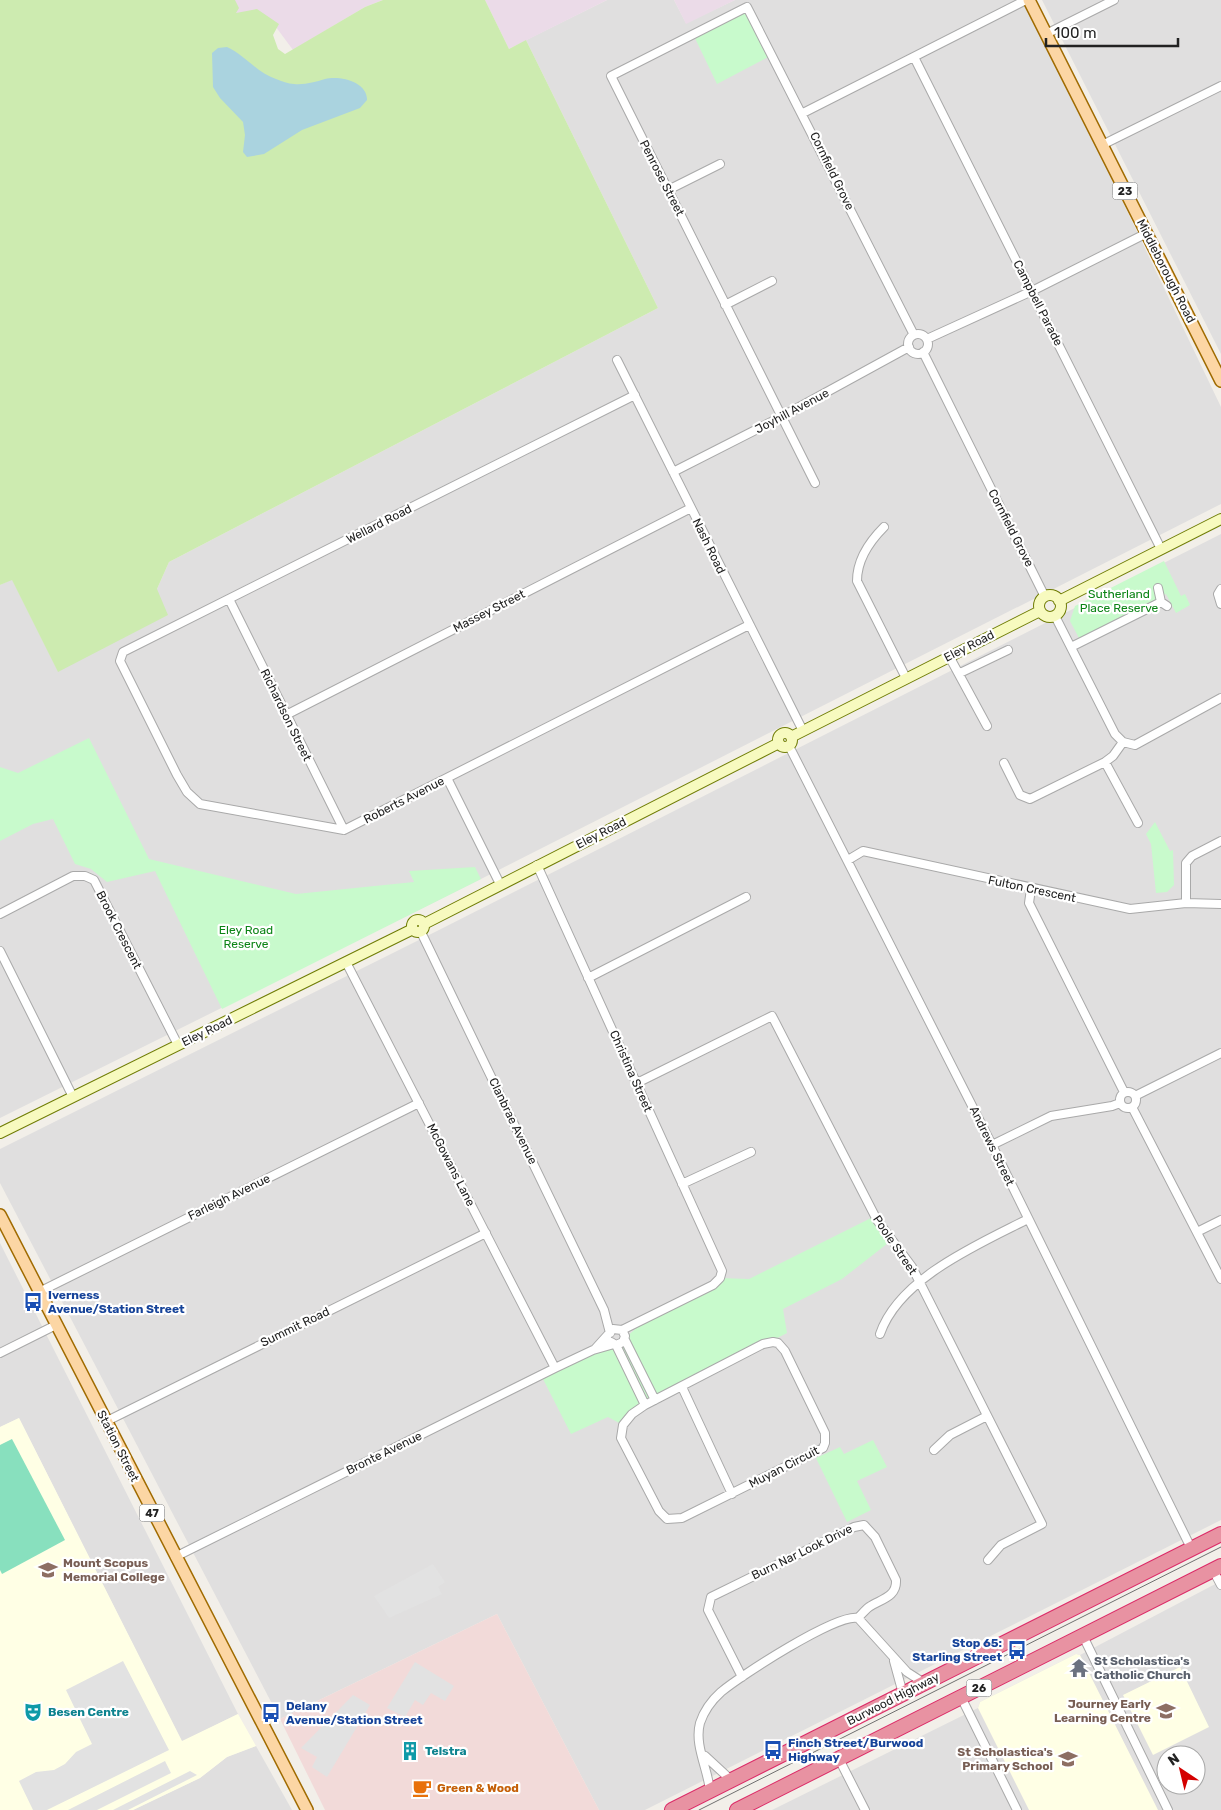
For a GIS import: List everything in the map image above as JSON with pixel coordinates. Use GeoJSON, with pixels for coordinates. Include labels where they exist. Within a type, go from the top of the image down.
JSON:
{"type":"FeatureCollection","features":[{"type":"Feature","properties":{"kind":"highway","name":"Burwood Highway"},"geometry":{"type":"LineString","coordinates":[[672,1810],[1221,1534]]}},
{"type":"Feature","properties":{"kind":"highway","name":"26"},"geometry":{"type":"LineString","coordinates":[[737,1810],[1217,1568]]}},
{"type":"Feature","properties":{"kind":"main road","name":"Middleborough Road"},"geometry":{"type":"LineString","coordinates":[[1027,0],[1046,34],[1221,381]]}},
{"type":"Feature","properties":{"kind":"main road"},"geometry":{"type":"LineString","coordinates":[[1059,601],[1221,519]]}},
{"type":"Feature","properties":{"kind":"main road"},"geometry":{"type":"LineString","coordinates":[[1055,596],[1059,601],[1061,608],[1055,616],[1048,617],[1040,611],[1039,604],[1045,597],[1055,596]]}},
{"type":"Feature","properties":{"kind":"main road","name":"Eley Road"},"geometry":{"type":"LineString","coordinates":[[0,1133],[346,962],[419,928],[537,865],[786,742],[803,731],[1040,611]]}},
{"type":"Feature","properties":{"kind":"main road","name":"Station Street"},"geometry":{"type":"LineString","coordinates":[[0,1215],[305,1809]]}},
{"type":"Feature","properties":{"kind":"street"},"geometry":{"type":"LineString","coordinates":[[803,113],[1027,0]]}},
{"type":"Feature","properties":{"kind":"street"},"geometry":{"type":"LineString","coordinates":[[1046,34],[1114,0]]}},
{"type":"Feature","properties":{"kind":"street","name":"Cornfield Grove"},"geometry":{"type":"LineString","coordinates":[[748,3],[914,335]]}},
{"type":"Feature","properties":{"kind":"street","name":"Penrose Street"},"geometry":{"type":"LineString","coordinates":[[748,3],[611,76],[780,417],[815,483]]}},
{"type":"Feature","properties":{"kind":"street","name":"Campbell Parade"},"geometry":{"type":"LineString","coordinates":[[914,57],[1161,549]]}},
{"type":"Feature","properties":{"kind":"street"},"geometry":{"type":"LineString","coordinates":[[1102,145],[1221,86]]}},
{"type":"Feature","properties":{"kind":"street"},"geometry":{"type":"LineString","coordinates":[[668,190],[720,164]]}},
{"type":"Feature","properties":{"kind":"street"},"geometry":{"type":"LineString","coordinates":[[927,339],[1032,291],[1147,233]]}},
{"type":"Feature","properties":{"kind":"street"},"geometry":{"type":"LineString","coordinates":[[725,305],[772,281]]}},
{"type":"Feature","properties":{"kind":"street"},"geometry":{"type":"LineString","coordinates":[[921,334],[927,339],[928,345],[923,352],[915,353],[909,348],[910,338],[914,335],[921,334]]}},
{"type":"Feature","properties":{"kind":"street","name":"Joyhill Avenue"},"geometry":{"type":"LineString","coordinates":[[673,472],[909,348]]}},
{"type":"Feature","properties":{"kind":"street","name":"Cornfield Grove"},"geometry":{"type":"LineString","coordinates":[[923,352],[1045,597]]}},
{"type":"Feature","properties":{"kind":"street","name":"Nash Road"},"geometry":{"type":"LineString","coordinates":[[617,360],[803,731]]}},
{"type":"Feature","properties":{"kind":"street","name":"Wellard Road"},"geometry":{"type":"LineString","coordinates":[[344,830],[200,804],[187,792],[177,775],[120,661],[123,652],[635,395]]}},
{"type":"Feature","properties":{"kind":"street","name":"Massey Street"},"geometry":{"type":"LineString","coordinates":[[286,715],[691,508]]}},
{"type":"Feature","properties":{"kind":"street"},"geometry":{"type":"LineString","coordinates":[[884,527],[873,538],[857,566],[857,581],[906,678]]}},
{"type":"Feature","properties":{"kind":"street"},"geometry":{"type":"LineString","coordinates":[[1071,647],[1164,604],[1158,588]]}},
{"type":"Feature","properties":{"kind":"street"},"geometry":{"type":"LineString","coordinates":[[1221,589],[1218,594],[1221,604]]}},
{"type":"Feature","properties":{"kind":"street","name":"Richardson Street"},"geometry":{"type":"LineString","coordinates":[[229,599],[344,830]]}},
{"type":"Feature","properties":{"kind":"street"},"geometry":{"type":"LineString","coordinates":[[1055,616],[1115,734],[1123,742],[1135,745],[1221,698]]}},
{"type":"Feature","properties":{"kind":"street","name":"Roberts Avenue"},"geometry":{"type":"LineString","coordinates":[[344,830],[749,626]]}},
{"type":"Feature","properties":{"kind":"street"},"geometry":{"type":"LineString","coordinates":[[960,673],[1008,650]]}},
{"type":"Feature","properties":{"kind":"street"},"geometry":{"type":"LineString","coordinates":[[949,656],[960,673],[987,726]]}},
{"type":"Feature","properties":{"kind":"street","name":"Andrews Street"},"geometry":{"type":"LineString","coordinates":[[786,742],[992,1145],[1191,1548]]}},
{"type":"Feature","properties":{"kind":"street"},"geometry":{"type":"LineString","coordinates":[[1004,763],[1020,795],[1030,799],[1105,762],[1113,756],[1123,742]]}},
{"type":"Feature","properties":{"kind":"street"},"geometry":{"type":"LineString","coordinates":[[1105,762],[1138,823]]}},
{"type":"Feature","properties":{"kind":"street"},"geometry":{"type":"LineString","coordinates":[[448,778],[500,884]]}},
{"type":"Feature","properties":{"kind":"street"},"geometry":{"type":"LineString","coordinates":[[1186,903],[1186,863],[1192,856],[1221,841]]}},
{"type":"Feature","properties":{"kind":"street","name":"Fulton Crescent"},"geometry":{"type":"LineString","coordinates":[[848,860],[864,851],[1031,889],[1130,909],[1186,903],[1221,904]]}},
{"type":"Feature","properties":{"kind":"street","name":"Christina Street"},"geometry":{"type":"LineString","coordinates":[[537,865],[722,1272],[720,1278],[713,1285],[649,1316],[623,1334]]}},
{"type":"Feature","properties":{"kind":"street","name":"Brook Crescent"},"geometry":{"type":"LineString","coordinates":[[0,914],[73,876],[85,876],[94,880],[178,1045]]}},
{"type":"Feature","properties":{"kind":"street"},"geometry":{"type":"LineString","coordinates":[[1031,889],[1029,903],[1124,1092]]}},
{"type":"Feature","properties":{"kind":"street"},"geometry":{"type":"LineString","coordinates":[[588,978],[746,897]]}},
{"type":"Feature","properties":{"kind":"street","name":"Clanbrae Avenue"},"geometry":{"type":"LineString","coordinates":[[419,928],[604,1310],[623,1334]]}},
{"type":"Feature","properties":{"kind":"street"},"geometry":{"type":"LineString","coordinates":[[0,951],[73,1097]]}},
{"type":"Feature","properties":{"kind":"street","name":"McGowans Lane"},"geometry":{"type":"LineString","coordinates":[[346,962],[555,1368]]}},
{"type":"Feature","properties":{"kind":"street","name":"Poole Street"},"geometry":{"type":"LineString","coordinates":[[637,1083],[772,1016],[877,1220],[912,1267],[920,1282],[1042,1524],[1001,1545],[988,1560]]}},
{"type":"Feature","properties":{"kind":"street"},"geometry":{"type":"LineString","coordinates":[[1135,1096],[1221,1053]]}},
{"type":"Feature","properties":{"kind":"street"},"geometry":{"type":"LineString","coordinates":[[1124,1092],[1131,1092],[1135,1096],[1136,1103],[1132,1107],[1124,1107],[1120,1103],[1120,1097],[1124,1092]]}},
{"type":"Feature","properties":{"kind":"street","name":"Farleigh Avenue"},"geometry":{"type":"LineString","coordinates":[[39,1292],[419,1103]]}},
{"type":"Feature","properties":{"kind":"street"},"geometry":{"type":"LineString","coordinates":[[992,1145],[1051,1116],[1120,1103]]}},
{"type":"Feature","properties":{"kind":"street"},"geometry":{"type":"LineString","coordinates":[[1132,1107],[1221,1279]]}},
{"type":"Feature","properties":{"kind":"street"},"geometry":{"type":"LineString","coordinates":[[682,1184],[751,1152]]}},
{"type":"Feature","properties":{"kind":"street"},"geometry":{"type":"LineString","coordinates":[[880,1334],[886,1318],[920,1282],[955,1256],[1028,1220]]}},
{"type":"Feature","properties":{"kind":"street"},"geometry":{"type":"LineString","coordinates":[[1196,1232],[1221,1220]]}},
{"type":"Feature","properties":{"kind":"street","name":"Summit Road"},"geometry":{"type":"LineString","coordinates":[[105,1422],[486,1233]]}},
{"type":"Feature","properties":{"kind":"street","name":"Clanbrae Avenue"},"geometry":{"type":"LineString","coordinates":[[604,1310],[609,1334],[615,1344]]}},
{"type":"Feature","properties":{"kind":"street"},"geometry":{"type":"LineString","coordinates":[[0,1353],[56,1324]]}},
{"type":"Feature","properties":{"kind":"street"},"geometry":{"type":"LineString","coordinates":[[609,1334],[613,1330],[623,1334],[655,1400]]}},
{"type":"Feature","properties":{"kind":"street","name":"Bronte Avenue"},"geometry":{"type":"LineString","coordinates":[[593,1350],[609,1334]]}},
{"type":"Feature","properties":{"kind":"street","name":"Bronte Avenue"},"geometry":{"type":"LineString","coordinates":[[175,1557],[555,1368],[593,1350],[615,1344],[623,1334]]}},
{"type":"Feature","properties":{"kind":"street","name":"Muyan Circuit"},"geometry":{"type":"LineString","coordinates":[[778,1343],[785,1351],[821,1425],[826,1440],[819,1451],[682,1518],[674,1520],[662,1516],[621,1438],[620,1431],[632,1414],[655,1400],[763,1344],[778,1343]]}},
{"type":"Feature","properties":{"kind":"street"},"geometry":{"type":"LineString","coordinates":[[615,1344],[645,1405]]}},
{"type":"Feature","properties":{"kind":"street"},"geometry":{"type":"LineString","coordinates":[[682,1387],[732,1494]]}},
{"type":"Feature","properties":{"kind":"street"},"geometry":{"type":"LineString","coordinates":[[934,1450],[950,1435],[987,1416]]}},
{"type":"Feature","properties":{"kind":"street","name":"Burn Nar Look Drive"},"geometry":{"type":"LineString","coordinates":[[742,1676],[708,1610],[711,1597],[854,1527],[864,1525],[875,1537],[896,1580],[896,1586],[890,1596],[870,1606],[858,1618]]}},
{"type":"Feature","properties":{"kind":"street"},"geometry":{"type":"LineString","coordinates":[[1217,1568],[1221,1585]]}},
{"type":"Feature","properties":{"kind":"street"},"geometry":{"type":"LineString","coordinates":[[710,1790],[698,1736],[704,1714],[720,1692],[742,1676],[808,1637],[847,1618],[858,1618],[892,1657],[913,1677],[924,1683]]}},
{"type":"Feature","properties":{"kind":"street"},"geometry":{"type":"LineString","coordinates":[[1082,1636],[1168,1810]]}},
{"type":"Feature","properties":{"kind":"street"},"geometry":{"type":"LineString","coordinates":[[892,1657],[901,1680],[902,1694]]}},
{"type":"Feature","properties":{"kind":"street"},"geometry":{"type":"LineString","coordinates":[[961,1697],[1017,1810]]}},
{"type":"Feature","properties":{"kind":"street"},"geometry":{"type":"LineString","coordinates":[[703,1755],[732,1780]]}},
{"type":"Feature","properties":{"kind":"street"},"geometry":{"type":"LineString","coordinates":[[839,1758],[865,1810]]}},
{"type":"Feature","properties":{"kind":"shaded area"},"geometry":{"type":"Polygon","coordinates":[[[226,0],[383,0],[365,7],[293,50],[270,19],[235,13],[226,0]]]}},
{"type":"Feature","properties":{"kind":"shaded area"},"geometry":{"type":"Polygon","coordinates":[[[485,0],[607,0],[509,49],[485,0]]]}},
{"type":"Feature","properties":{"kind":"shaded area"},"geometry":{"type":"Polygon","coordinates":[[[607,0],[674,0],[686,23],[735,0],[1026,0],[1221,407],[1221,504],[481,879],[0,1118],[0,585],[12,579],[58,671],[157,589],[169,562],[658,308],[526,40],[607,0]]]}},
{"type":"Feature","properties":{"kind":"shaded area"},"geometry":{"type":"Polygon","coordinates":[[[674,0],[735,0],[686,24],[674,0]]]}},
{"type":"Feature","properties":{"kind":"shaded area"},"geometry":{"type":"Polygon","coordinates":[[[1042,0],[1221,0],[1221,354],[1042,0]]]}},
{"type":"Feature","properties":{"kind":"shaded area"},"geometry":{"type":"Polygon","coordinates":[[[1221,534],[1221,1520],[645,1810],[599,1810],[497,1614],[280,1719],[0,1183],[0,1149],[437,931],[1221,534]]]}},
{"type":"Feature","properties":{"kind":"shaded area"},"geometry":{"type":"Polygon","coordinates":[[[0,1243],[238,1714],[182,1742],[19,1418],[0,1427],[0,1243]]]}},
{"type":"Feature","properties":{"kind":"shaded area","name":"Mount Scopus Memorial College"},"geometry":{"type":"Polygon","coordinates":[[[19,1418],[182,1741],[238,1714],[256,1746],[227,1757],[200,1778],[133,1810],[0,1810],[0,1427],[19,1418]]]}},
{"type":"Feature","properties":{"kind":"shaded area"},"geometry":{"type":"Polygon","coordinates":[[[433,1564],[445,1582],[438,1587],[442,1594],[389,1618],[374,1596],[433,1564]]]}},
{"type":"Feature","properties":{"kind":"shaded area"},"geometry":{"type":"Polygon","coordinates":[[[1221,1581],[1221,1810],[772,1810],[978,1708],[980,1702],[1076,1654],[1080,1655],[1221,1581]]]}},
{"type":"Feature","properties":{"kind":"shaded area"},"geometry":{"type":"Polygon","coordinates":[[[497,1614],[599,1810],[325,1810],[280,1719],[497,1614]]]}},
{"type":"Feature","properties":{"kind":"shaded area","name":"St Scholastica's Primary School"},"geometry":{"type":"Polygon","coordinates":[[[1076,1654],[1080,1655],[1158,1810],[1029,1810],[978,1708],[980,1702],[1076,1654]]]}},
{"type":"Feature","properties":{"kind":"shaded area"},"geometry":{"type":"Polygon","coordinates":[[[123,1661],[169,1750],[47,1810],[33,1810],[19,1781],[36,1772],[54,1770],[65,1764],[76,1752],[92,1744],[66,1690],[123,1661]]]}},
{"type":"Feature","properties":{"kind":"shaded area"},"geometry":{"type":"Polygon","coordinates":[[[415,1662],[454,1686],[445,1701],[431,1693],[423,1705],[415,1700],[405,1717],[387,1708],[415,1662]]]}},
{"type":"Feature","properties":{"kind":"shaded area","name":"Journey Early Learning Centre"},"geometry":{"type":"Polygon","coordinates":[[[1180,1667],[1209,1727],[1173,1745],[1156,1745],[1156,1754],[1153,1755],[1123,1695],[1180,1667]]]}},
{"type":"Feature","properties":{"kind":"shaded area"},"geometry":{"type":"Polygon","coordinates":[[[353,1695],[370,1705],[327,1777],[312,1767],[317,1757],[301,1748],[353,1695]]]}},
{"type":"Feature","properties":{"kind":"shaded area"},"geometry":{"type":"Polygon","coordinates":[[[256,1746],[292,1810],[133,1810],[200,1778],[227,1757],[256,1746]]]}},
{"type":"Feature","properties":{"kind":"shaded area"},"geometry":{"type":"Polygon","coordinates":[[[165,1761],[171,1773],[97,1810],[68,1810],[165,1761]]]}},
{"type":"Feature","properties":{"kind":"shaded area"},"geometry":{"type":"Polygon","coordinates":[[[190,1771],[197,1775],[128,1810],[113,1810],[190,1771]]]}},
{"type":"Feature","properties":{"kind":"green space"},"geometry":{"type":"Polygon","coordinates":[[[0,0],[235,0],[239,8],[236,13],[257,9],[279,24],[273,35],[278,49],[285,54],[365,7],[383,0],[485,0],[509,49],[526,40],[658,308],[169,562],[157,589],[168,615],[58,672],[12,580],[0,585],[0,0]]]}},
{"type":"Feature","properties":{"kind":"green space"},"geometry":{"type":"Polygon","coordinates":[[[747,7],[772,55],[717,84],[693,34],[747,7]]]}},
{"type":"Feature","properties":{"kind":"green space","name":"Sutherland Place Reserve"},"geometry":{"type":"Polygon","coordinates":[[[1164,561],[1181,596],[1185,594],[1190,605],[1176,613],[1166,594],[1079,638],[1070,621],[1075,606],[1164,561]]]}},
{"type":"Feature","properties":{"kind":"green space","name":"Eley Road Reserve"},"geometry":{"type":"Polygon","coordinates":[[[89,738],[149,859],[296,894],[414,882],[409,871],[475,867],[481,879],[222,1009],[155,871],[107,882],[91,869],[75,864],[53,819],[33,824],[0,841],[0,767],[18,773],[89,738]]]}},
{"type":"Feature","properties":{"kind":"green space"},"geometry":{"type":"Polygon","coordinates":[[[1155,822],[1170,851],[1173,850],[1174,885],[1167,892],[1156,893],[1151,844],[1146,834],[1155,822]]]}},
{"type":"Feature","properties":{"kind":"green space"},"geometry":{"type":"Polygon","coordinates":[[[875,1216],[892,1240],[842,1279],[783,1309],[787,1333],[655,1400],[623,1425],[608,1417],[571,1434],[543,1379],[625,1338],[649,1317],[720,1278],[749,1279],[875,1216]]]}},
{"type":"Feature","properties":{"kind":"green space"},"geometry":{"type":"Polygon","coordinates":[[[12,1439],[65,1540],[2,1574],[0,1570],[0,1445],[12,1439]]]}},
{"type":"Feature","properties":{"kind":"green space"},"geometry":{"type":"Polygon","coordinates":[[[873,1440],[887,1467],[857,1481],[871,1510],[847,1522],[816,1458],[840,1447],[844,1454],[873,1440]]]}},
{"type":"Feature","properties":{"kind":"water"},"geometry":{"type":"Polygon","coordinates":[[[227,47],[263,73],[276,79],[290,84],[298,84],[331,78],[345,79],[358,84],[366,94],[367,100],[360,108],[302,130],[264,154],[247,157],[243,152],[245,135],[243,122],[220,98],[213,87],[212,53],[218,48],[227,47]]]}},
{"type":"Feature","properties":{"kind":"tram line"},"geometry":{"type":"LineString","coordinates":[[699,1810],[1221,1547]]}},
{"type":"Feature","properties":{"kind":"place","name":"Iverness Avenue/Station Street"},"geometry":{"type":"Point","coordinates":[33,1302]}},
{"type":"Feature","properties":{"kind":"place","name":"Mount Scopus Memorial College"},"geometry":{"type":"Point","coordinates":[48,1570]}},
{"type":"Feature","properties":{"kind":"place","name":"Stop 65: Starling Street"},"geometry":{"type":"Point","coordinates":[1017,1650]}},
{"type":"Feature","properties":{"kind":"place","name":"St Scholastica's Catholic Church"},"geometry":{"type":"Point","coordinates":[1079,1668]}},
{"type":"Feature","properties":{"kind":"place","name":"Journey Early Learning Centre"},"geometry":{"type":"Point","coordinates":[1166,1711]}},
{"type":"Feature","properties":{"kind":"place","name":"Besen Centre"},"geometry":{"type":"Point","coordinates":[33,1712]}},
{"type":"Feature","properties":{"kind":"place","name":"Delany Avenue/Station Street"},"geometry":{"type":"Point","coordinates":[271,1713]}},
{"type":"Feature","properties":{"kind":"place","name":"Finch Street/Burwood Highway"},"geometry":{"type":"Point","coordinates":[773,1750]}},
{"type":"Feature","properties":{"kind":"place","name":"Telstra"},"geometry":{"type":"Point","coordinates":[410,1751]}},
{"type":"Feature","properties":{"kind":"place","name":"St Scholastica's Primary School"},"geometry":{"type":"Point","coordinates":[1068,1759]}},
{"type":"Feature","properties":{"kind":"place","name":"Green & Wood"},"geometry":{"type":"Point","coordinates":[422,1788]}}]}
